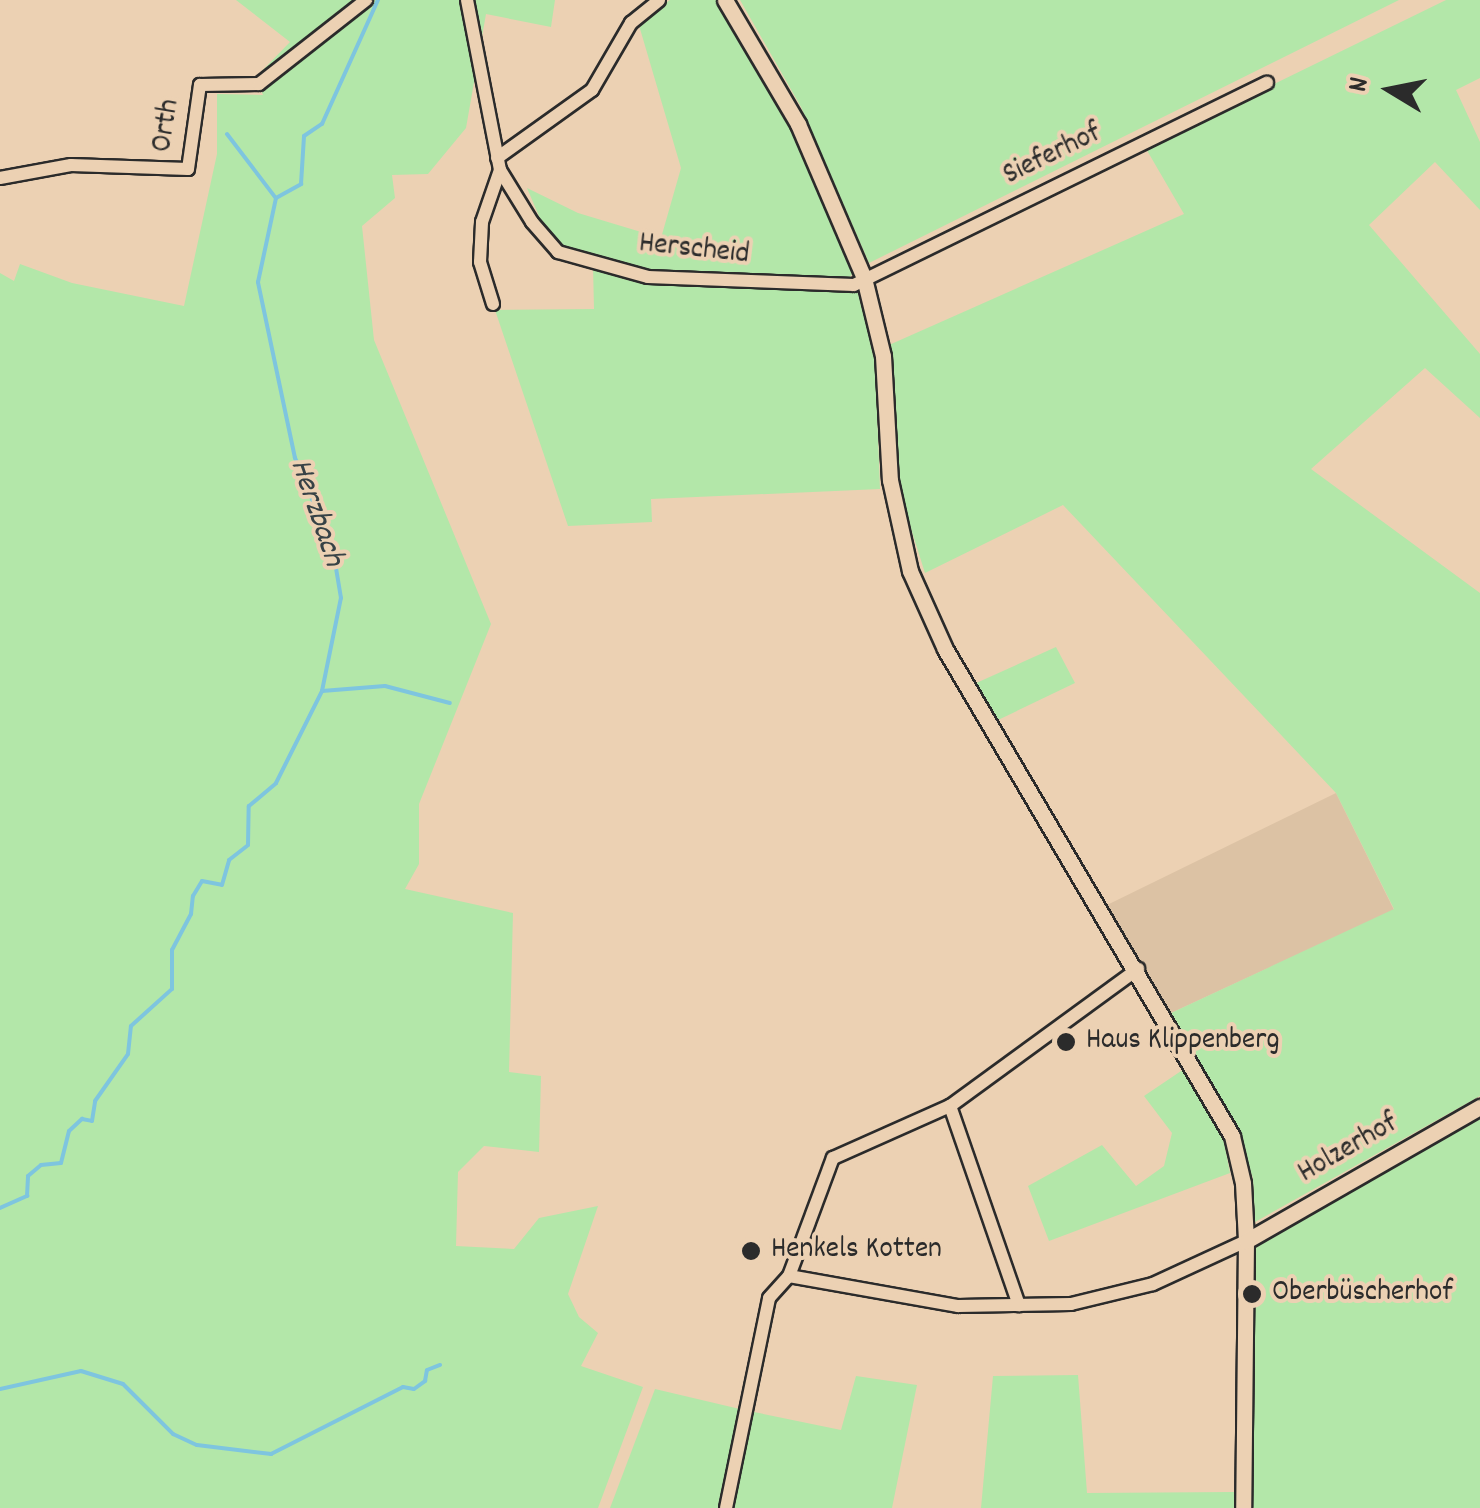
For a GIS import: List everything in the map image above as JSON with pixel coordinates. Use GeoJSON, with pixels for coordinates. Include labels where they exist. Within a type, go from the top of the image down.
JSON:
{"type":"FeatureCollection","features":[{"type":"Feature","properties":{"kind":"street","name":"Herscheid"},"geometry":{"type":"LineString","coordinates":[[467,0],[498,164],[558,252],[648,276],[854,285],[864,278]]}},
{"type":"Feature","properties":{"kind":"street"},"geometry":{"type":"LineString","coordinates":[[498,164],[592,90],[632,23],[660,0]]}},
{"type":"Feature","properties":{"kind":"street"},"geometry":{"type":"LineString","coordinates":[[725,0],[798,124],[864,278],[883,356],[895,515],[910,571],[945,649],[1138,969],[1232,1136],[1244,1183],[1246,1241],[1243,1508]]}},
{"type":"Feature","properties":{"kind":"street","name":"Orth"},"geometry":{"type":"LineString","coordinates":[[0,178],[71,166],[188,170],[200,86],[259,84],[362,4]]}},
{"type":"Feature","properties":{"kind":"street","name":"Sieferhof"},"geometry":{"type":"LineString","coordinates":[[864,278],[1266,82]]}},
{"type":"Feature","properties":{"kind":"street","name":"Herscheid"},"geometry":{"type":"LineString","coordinates":[[493,304],[480,262],[482,222],[498,164]]}},
{"type":"Feature","properties":{"kind":"street"},"geometry":{"type":"LineString","coordinates":[[726,1508],[769,1298],[789,1276],[833,1158],[950,1106],[1138,969]]}},
{"type":"Feature","properties":{"kind":"street"},"geometry":{"type":"LineString","coordinates":[[950,1106],[1019,1305]]}},
{"type":"Feature","properties":{"kind":"street","name":"Holzerhof"},"geometry":{"type":"LineString","coordinates":[[1246,1241],[1480,1108]]}},
{"type":"Feature","properties":{"kind":"street"},"geometry":{"type":"LineString","coordinates":[[789,1276],[958,1306],[1070,1304],[1153,1284],[1246,1241]]}},
{"type":"Feature","properties":{"kind":"shaded area"},"geometry":{"type":"Polygon","coordinates":[[[1336,793],[1394,910],[1171,1013],[1107,905],[1336,793]]]}},
{"type":"Feature","properties":{"kind":"green space"},"geometry":{"type":"Polygon","coordinates":[[[236,0],[555,0],[551,27],[486,14],[466,128],[428,174],[392,175],[395,198],[362,226],[374,340],[491,624],[419,804],[419,864],[405,889],[513,913],[509,1072],[541,1076],[539,1152],[484,1146],[458,1172],[456,1246],[514,1249],[539,1218],[598,1206],[568,1294],[579,1317],[598,1333],[581,1366],[643,1387],[598,1508],[0,1508],[0,273],[14,281],[20,264],[72,283],[184,306],[217,154],[217,94],[263,95],[256,77],[290,42],[236,0]]]}},
{"type":"Feature","properties":{"kind":"green space"},"geometry":{"type":"Polygon","coordinates":[[[670,0],[717,0],[793,129],[853,273],[847,281],[653,272],[565,247],[547,235],[527,188],[578,213],[661,238],[681,168],[638,22],[670,0]]]}},
{"type":"Feature","properties":{"kind":"green space"},"geometry":{"type":"Polygon","coordinates":[[[740,0],[1399,0],[869,263],[801,107],[740,0]]]}},
{"type":"Feature","properties":{"kind":"green space"},"geometry":{"type":"Polygon","coordinates":[[[1446,0],[1480,0],[1480,78],[1456,90],[1480,142],[1480,210],[1435,162],[1369,225],[1480,354],[1480,418],[1425,368],[1311,469],[1480,593],[1480,1096],[1255,1222],[1253,1178],[1238,1138],[1171,1013],[1394,909],[1336,793],[1063,505],[925,573],[901,497],[889,345],[1184,214],[1145,147],[1446,0]]]}},
{"type":"Feature","properties":{"kind":"green space"},"geometry":{"type":"Polygon","coordinates":[[[593,266],[650,283],[858,293],[875,356],[880,489],[651,499],[652,522],[568,526],[495,310],[594,309],[593,266]]]}},
{"type":"Feature","properties":{"kind":"green space"},"geometry":{"type":"Polygon","coordinates":[[[1056,647],[1075,683],[998,720],[974,684],[1056,647]]]}},
{"type":"Feature","properties":{"kind":"green space"},"geometry":{"type":"Polygon","coordinates":[[[1187,1067],[1224,1142],[1230,1173],[1049,1241],[1028,1186],[1102,1145],[1136,1186],[1164,1166],[1172,1133],[1144,1096],[1187,1067]]]}},
{"type":"Feature","properties":{"kind":"green space"},"geometry":{"type":"Polygon","coordinates":[[[1480,1115],[1480,1508],[1250,1508],[1256,1244],[1480,1115]]]}},
{"type":"Feature","properties":{"kind":"green space"},"geometry":{"type":"Polygon","coordinates":[[[1078,1375],[1087,1493],[1234,1492],[1235,1508],[981,1508],[993,1376],[1078,1375]]]}},
{"type":"Feature","properties":{"kind":"green space"},"geometry":{"type":"Polygon","coordinates":[[[856,1376],[917,1385],[892,1508],[730,1508],[749,1411],[841,1430],[856,1376]]]}},
{"type":"Feature","properties":{"kind":"green space"},"geometry":{"type":"Polygon","coordinates":[[[655,1389],[744,1410],[724,1508],[610,1508],[655,1389]]]}},
{"type":"Feature","properties":{"kind":"waterway","name":"Herzbach"},"geometry":{"type":"LineString","coordinates":[[0,1208],[27,1196],[28,1176],[41,1165],[61,1163],[69,1131],[82,1119],[92,1121],[95,1101],[128,1054],[131,1026],[172,989],[172,950],[191,914],[193,896],[202,881],[222,885],[229,860],[248,845],[249,806],[276,783],[322,691],[341,598],[333,550],[295,458],[258,282],[276,198],[301,184],[304,136],[322,124],[378,0]]}},
{"type":"Feature","properties":{"kind":"waterway"},"geometry":{"type":"LineString","coordinates":[[227,134],[275,197]]}},
{"type":"Feature","properties":{"kind":"waterway"},"geometry":{"type":"LineString","coordinates":[[322,691],[385,686],[450,703]]}},
{"type":"Feature","properties":{"kind":"waterway"},"geometry":{"type":"LineString","coordinates":[[0,1389],[81,1371],[123,1384],[173,1434],[197,1445],[271,1454],[403,1387],[414,1389],[425,1381],[427,1370],[440,1365]]}},
{"type":"Feature","properties":{"kind":"place","name":"Haus Klippenberg"},"geometry":{"type":"Point","coordinates":[1066,1042]}},
{"type":"Feature","properties":{"kind":"place","name":"Henkels Kotten"},"geometry":{"type":"Point","coordinates":[751,1251]}},
{"type":"Feature","properties":{"kind":"place","name":"Oberbüscherhof"},"geometry":{"type":"Point","coordinates":[1252,1294]}}]}
